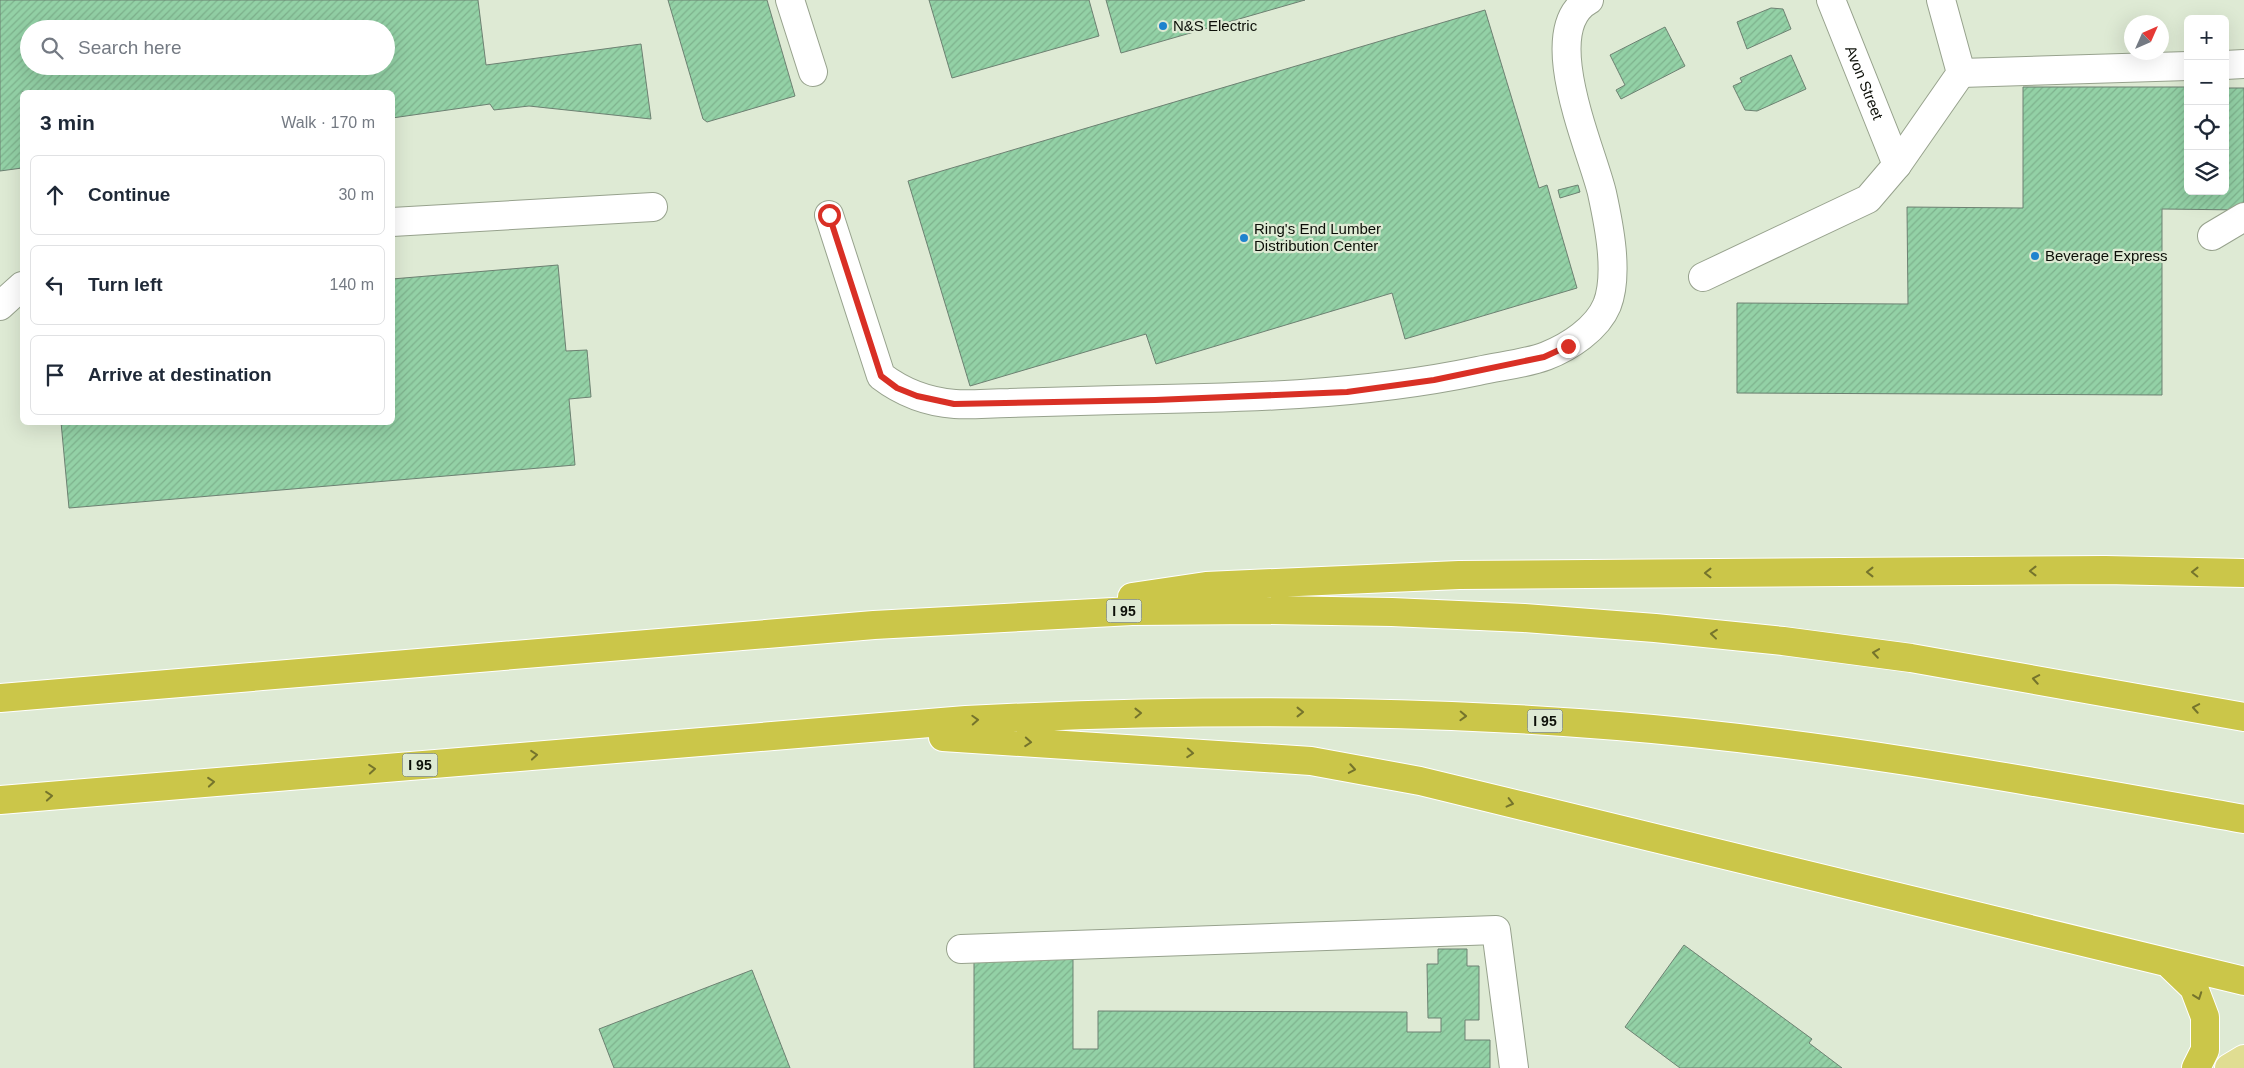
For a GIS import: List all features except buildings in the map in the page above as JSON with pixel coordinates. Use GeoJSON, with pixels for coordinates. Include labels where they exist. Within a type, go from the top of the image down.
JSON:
{"type":"FeatureCollection","features":[{"type":"Feature","properties":{"kind":"highway"},"geometry":{"type":"LineString","coordinates":[[1003,617],[1206,586],[1459,575],[2095,570],[2244,573]]}},
{"type":"Feature","properties":{"kind":"highway","name":"I 95"},"geometry":{"type":"LineString","coordinates":[[0,698],[864,626],[1003,617],[1141,611],[1392,612],[1524,618],[1654,628],[1783,641],[1911,658],[2244,717]]}},
{"type":"Feature","properties":{"kind":"highway","name":"I 95"},"geometry":{"type":"LineString","coordinates":[[0,800],[966,720],[1161,712],[1360,712],[1490,717],[1619,726],[1748,739],[2005,776],[2244,819]]}},
{"type":"Feature","properties":{"kind":"highway"},"geometry":{"type":"LineString","coordinates":[[840,730],[1311,761],[1420,781],[2244,981]]}},
{"type":"Feature","properties":{"kind":"highway"},"geometry":{"type":"LineString","coordinates":[[2165,961],[2194,988],[2205,1017],[2204,1050],[2196,1068]]}},
{"type":"Feature","properties":{"kind":"main road"},"geometry":{"type":"LineString","coordinates":[[2230,1068],[2244,1059]]}},
{"type":"Feature","properties":{"kind":"street"},"geometry":{"type":"LineString","coordinates":[[790,0],[813,72]]}},
{"type":"Feature","properties":{"kind":"street"},"geometry":{"type":"LineString","coordinates":[[829,215],[881,376],[897,388],[917,396],[954,404],[1155,400],[1347,392],[1434,380],[1544,357],[1568,346],[1591,328],[1606,307],[1612,286],[1613,263],[1602,192],[1568,79],[1566,37],[1575,15],[1589,0]]}},
{"type":"Feature","properties":{"kind":"street","name":"Avon Street"},"geometry":{"type":"LineString","coordinates":[[1831,0],[1897,165]]}},
{"type":"Feature","properties":{"kind":"street"},"geometry":{"type":"LineString","coordinates":[[1941,0],[1961,73]]}},
{"type":"Feature","properties":{"kind":"street"},"geometry":{"type":"LineString","coordinates":[[2229,65],[2244,64]]}},
{"type":"Feature","properties":{"kind":"street"},"geometry":{"type":"LineString","coordinates":[[1961,73],[2184,66]]}},
{"type":"Feature","properties":{"kind":"street"},"geometry":{"type":"LineString","coordinates":[[1703,277],[1868,199],[1897,165],[1961,73]]}},
{"type":"Feature","properties":{"kind":"street"},"geometry":{"type":"LineString","coordinates":[[395,222],[653,207]]}},
{"type":"Feature","properties":{"kind":"street"},"geometry":{"type":"LineString","coordinates":[[2212,236],[2244,217]]}},
{"type":"Feature","properties":{"kind":"street"},"geometry":{"type":"LineString","coordinates":[[0,306],[20,288]]}},
{"type":"Feature","properties":{"kind":"street"},"geometry":{"type":"LineString","coordinates":[[961,949],[1496,930],[1514,1068]]}},
{"type":"Feature","properties":{"kind":"place","name":"N&S Electric"},"geometry":{"type":"Point","coordinates":[1163,26]}},
{"type":"Feature","properties":{"kind":"place","name":"Ring's End Lumber Distribution Center"},"geometry":{"type":"Point","coordinates":[1244,238]}},
{"type":"Feature","properties":{"kind":"place","name":"Beverage Express"},"geometry":{"type":"Point","coordinates":[2035,256]}},
{"type":"Feature","properties":{"kind":"route"},"geometry":{"type":"LineString","coordinates":[[829,215],[881,376],[897,388],[917,396],[954,404],[1155,400],[1347,392],[1434,380],[1544,357],[1568,346]]}}]}
